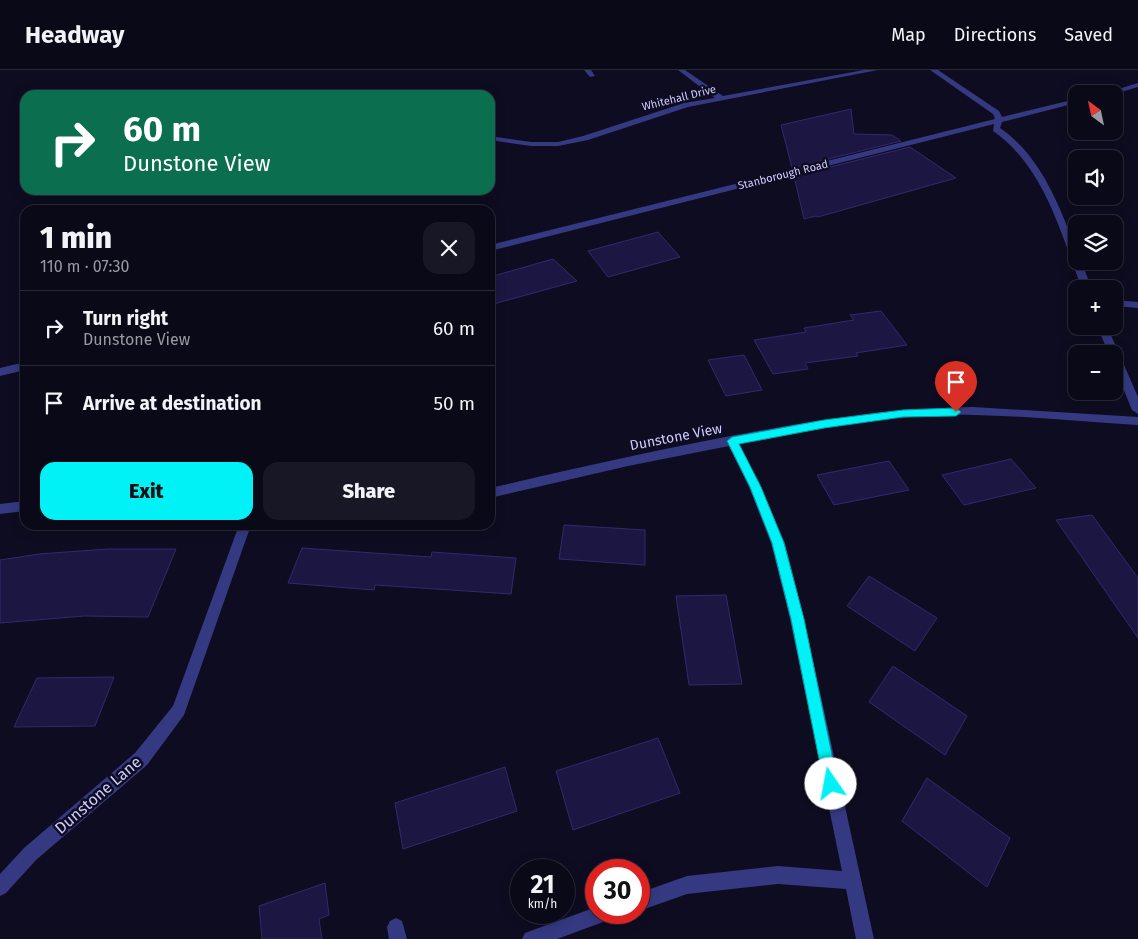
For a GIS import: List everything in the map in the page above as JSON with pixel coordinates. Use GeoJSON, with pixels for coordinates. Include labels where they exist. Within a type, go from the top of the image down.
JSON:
{"type":"FeatureCollection","features":[{"type":"Feature","properties":{"kind":"street"},"geometry":{"type":"LineString","coordinates":[[681,70],[722,98]]}},
{"type":"Feature","properties":{"kind":"street","name":"Whitehall Drive"},"geometry":{"type":"LineString","coordinates":[[495,139],[531,144],[558,144],[585,138],[656,114],[722,98],[875,70]]}},
{"type":"Feature","properties":{"kind":"street"},"geometry":{"type":"LineString","coordinates":[[933,70],[996,113],[999,120],[996,129],[1018,145],[1035,169],[1083,280]]}},
{"type":"Feature","properties":{"kind":"street"},"geometry":{"type":"LineString","coordinates":[[1123,89],[1138,85]]}},
{"type":"Feature","properties":{"kind":"street","name":"Stanborough Road"},"geometry":{"type":"LineString","coordinates":[[495,247],[1068,103]]}},
{"type":"Feature","properties":{"kind":"street"},"geometry":{"type":"LineString","coordinates":[[1123,304],[1138,305]]}},
{"type":"Feature","properties":{"kind":"street"},"geometry":{"type":"LineString","coordinates":[[1106,335],[1138,410]]}},
{"type":"Feature","properties":{"kind":"street"},"geometry":{"type":"LineString","coordinates":[[0,372],[20,367]]}},
{"type":"Feature","properties":{"kind":"street","name":"Dunstone View"},"geometry":{"type":"LineString","coordinates":[[495,492],[628,461],[732,441],[824,424],[903,414],[973,411],[1138,421]]}},
{"type":"Feature","properties":{"kind":"street"},"geometry":{"type":"LineString","coordinates":[[732,441],[755,487],[778,543],[797,619],[865,939]]}},
{"type":"Feature","properties":{"kind":"street"},"geometry":{"type":"LineString","coordinates":[[0,509],[20,507]]}},
{"type":"Feature","properties":{"kind":"street","name":"Dunstone Lane"},"geometry":{"type":"LineString","coordinates":[[0,887],[30,854],[141,759],[179,710],[243,530]]}},
{"type":"Feature","properties":{"kind":"street"},"geometry":{"type":"LineString","coordinates":[[650,898],[687,886],[778,875],[852,881]]}},
{"type":"Feature","properties":{"kind":"street"},"geometry":{"type":"LineString","coordinates":[[531,939],[585,920]]}},
{"type":"Feature","properties":{"kind":"building"},"geometry":{"type":"Polygon","coordinates":[[[851,109],[854,134],[892,135],[901,141],[792,168],[781,125],[851,109]]]}},
{"type":"Feature","properties":{"kind":"building"},"geometry":{"type":"Polygon","coordinates":[[[910,147],[956,178],[818,217],[804,219],[794,176],[910,147]]]}},
{"type":"Feature","properties":{"kind":"building"},"geometry":{"type":"Polygon","coordinates":[[[658,232],[680,257],[608,277],[588,251],[658,232]]]}},
{"type":"Feature","properties":{"kind":"building"},"geometry":{"type":"Polygon","coordinates":[[[553,259],[577,281],[495,304],[495,276],[553,259]]]}},
{"type":"Feature","properties":{"kind":"building"},"geometry":{"type":"Polygon","coordinates":[[[881,311],[907,345],[856,353],[858,356],[805,363],[808,369],[773,374],[754,340],[806,332],[804,328],[854,320],[850,315],[881,311]]]}},
{"type":"Feature","properties":{"kind":"building"},"geometry":{"type":"Polygon","coordinates":[[[744,355],[762,390],[726,396],[708,360],[744,355]]]}},
{"type":"Feature","properties":{"kind":"building"},"geometry":{"type":"Polygon","coordinates":[[[1011,459],[1036,488],[964,505],[942,475],[1011,459]]]}},
{"type":"Feature","properties":{"kind":"building"},"geometry":{"type":"Polygon","coordinates":[[[889,461],[909,490],[834,505],[817,475],[889,461]]]}},
{"type":"Feature","properties":{"kind":"building"},"geometry":{"type":"Polygon","coordinates":[[[1092,515],[1138,578],[1138,638],[1056,520],[1092,515]]]}},
{"type":"Feature","properties":{"kind":"building"},"geometry":{"type":"Polygon","coordinates":[[[564,525],[645,530],[645,565],[559,559],[564,525]]]}},
{"type":"Feature","properties":{"kind":"building"},"geometry":{"type":"Polygon","coordinates":[[[302,548],[431,557],[432,552],[516,558],[511,594],[375,585],[374,590],[288,583],[302,548]]]}},
{"type":"Feature","properties":{"kind":"building"},"geometry":{"type":"Polygon","coordinates":[[[108,549],[176,549],[148,617],[84,616],[0,623],[0,560],[39,554],[108,549]]]}},
{"type":"Feature","properties":{"kind":"building"},"geometry":{"type":"Polygon","coordinates":[[[869,576],[937,618],[915,651],[847,606],[869,576]]]}},
{"type":"Feature","properties":{"kind":"building"},"geometry":{"type":"Polygon","coordinates":[[[726,595],[742,684],[689,685],[676,596],[726,595]]]}},
{"type":"Feature","properties":{"kind":"building"},"geometry":{"type":"Polygon","coordinates":[[[893,666],[967,716],[945,755],[869,702],[893,666]]]}},
{"type":"Feature","properties":{"kind":"building"},"geometry":{"type":"Polygon","coordinates":[[[114,677],[95,726],[14,727],[37,678],[114,677]]]}},
{"type":"Feature","properties":{"kind":"building"},"geometry":{"type":"Polygon","coordinates":[[[658,738],[680,793],[573,830],[556,771],[658,738]]]}},
{"type":"Feature","properties":{"kind":"building"},"geometry":{"type":"Polygon","coordinates":[[[505,767],[517,811],[403,849],[395,803],[505,767]]]}},
{"type":"Feature","properties":{"kind":"building"},"geometry":{"type":"Polygon","coordinates":[[[927,778],[1010,838],[987,887],[902,821],[927,778]]]}},
{"type":"Feature","properties":{"kind":"building"},"geometry":{"type":"Polygon","coordinates":[[[325,883],[329,915],[319,919],[322,939],[262,939],[259,906],[325,883]]]}},
{"type":"Feature","properties":{"kind":"route"},"geometry":{"type":"LineString","coordinates":[[831,784],[797,619],[778,543],[755,487],[732,441],[824,424],[903,414],[956,412]]}}]}
